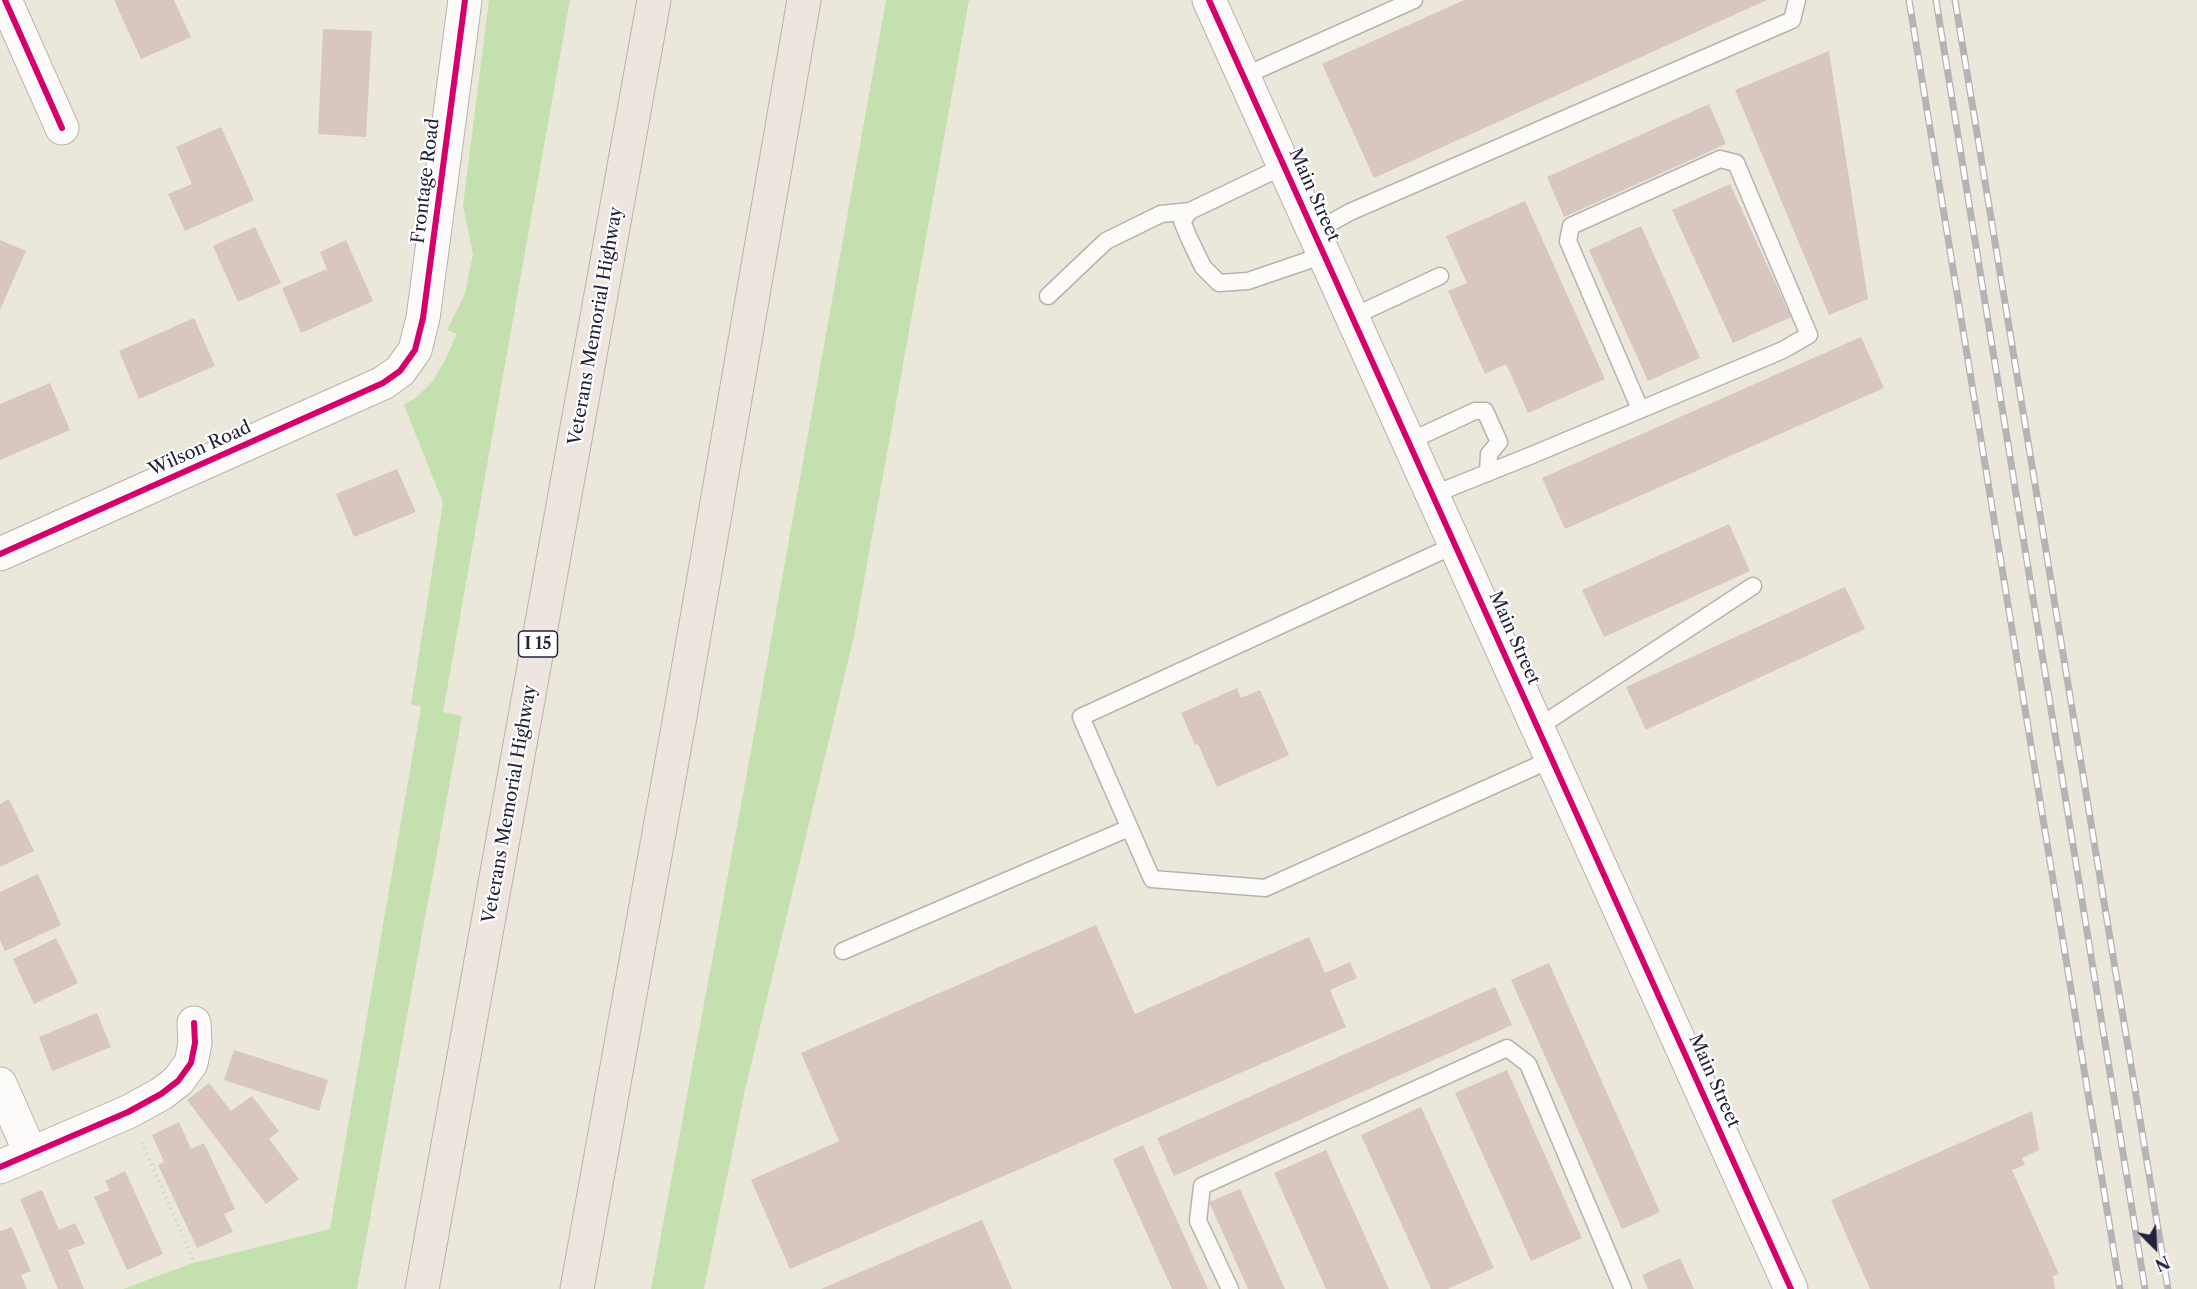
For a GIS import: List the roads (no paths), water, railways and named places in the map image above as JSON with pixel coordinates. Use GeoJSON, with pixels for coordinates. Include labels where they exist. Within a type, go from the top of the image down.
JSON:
{"type":"FeatureCollection","features":[{"type":"Feature","properties":{"kind":"highway","name":"Veterans Memorial Highway"},"geometry":{"type":"LineString","coordinates":[[422,1289],[654,0]]}},
{"type":"Feature","properties":{"kind":"highway"},"geometry":{"type":"LineString","coordinates":[[577,1289],[681,710],[804,0]]}},
{"type":"Feature","properties":{"kind":"street"},"geometry":{"type":"LineString","coordinates":[[5,0],[62,128]]}},
{"type":"Feature","properties":{"kind":"street","name":"Frontage Road"},"geometry":{"type":"LineString","coordinates":[[407,363],[417,342],[423,318],[465,0]]}},
{"type":"Feature","properties":{"kind":"street","name":"Main Street"},"geometry":{"type":"LineString","coordinates":[[1209,0],[1791,1289]]}},
{"type":"Feature","properties":{"kind":"street","name":"Wilson Road"},"geometry":{"type":"LineString","coordinates":[[0,554],[382,383],[400,371],[407,363]]}},
{"type":"Feature","properties":{"kind":"street"},"geometry":{"type":"LineString","coordinates":[[0,1167],[128,1112],[161,1094],[178,1081],[191,1063],[195,1043],[194,1023]]}},
{"type":"Feature","properties":{"kind":"street"},"geometry":{"type":"LineString","coordinates":[[0,1084],[31,1154]]}},
{"type":"Feature","properties":{"kind":"lane"},"geometry":{"type":"LineString","coordinates":[[1244,75],[1414,0]]}},
{"type":"Feature","properties":{"kind":"lane"},"geometry":{"type":"LineString","coordinates":[[1190,211],[1182,221],[1203,267],[1219,283],[1248,280],[1319,243],[1361,208],[1792,20],[1797,0]]}},
{"type":"Feature","properties":{"kind":"lane"},"geometry":{"type":"LineString","coordinates":[[1432,495],[1783,350],[1809,336],[1736,163],[1720,159],[1571,226],[1568,241],[1640,409]]}},
{"type":"Feature","properties":{"kind":"lane"},"geometry":{"type":"LineString","coordinates":[[1047,296],[1106,241],[1161,214],[1190,211],[1284,166]]}},
{"type":"Feature","properties":{"kind":"lane"},"geometry":{"type":"LineString","coordinates":[[1352,317],[1440,276]]}},
{"type":"Feature","properties":{"kind":"lane"},"geometry":{"type":"LineString","coordinates":[[1408,441],[1475,411],[1485,411],[1499,442],[1489,454],[1488,473]]}},
{"type":"Feature","properties":{"kind":"lane"},"geometry":{"type":"LineString","coordinates":[[1455,545],[1081,717],[1152,879],[1265,888],[1552,759]]}},
{"type":"Feature","properties":{"kind":"lane"},"geometry":{"type":"LineString","coordinates":[[1537,728],[1753,586]]}},
{"type":"Feature","properties":{"kind":"lane"},"geometry":{"type":"LineString","coordinates":[[843,951],[1129,828]]}},
{"type":"Feature","properties":{"kind":"lane"},"geometry":{"type":"LineString","coordinates":[[1230,1289],[1198,1221],[1203,1186],[1507,1048],[1528,1064],[1623,1289]]}},
{"type":"Feature","properties":{"kind":"railway"},"geometry":{"type":"LineString","coordinates":[[1909,0],[2120,1289]]}},
{"type":"Feature","properties":{"kind":"railway"},"geometry":{"type":"LineString","coordinates":[[1936,0],[2145,1289]]}},
{"type":"Feature","properties":{"kind":"railway"},"geometry":{"type":"LineString","coordinates":[[1955,0],[2168,1289]]}}]}
